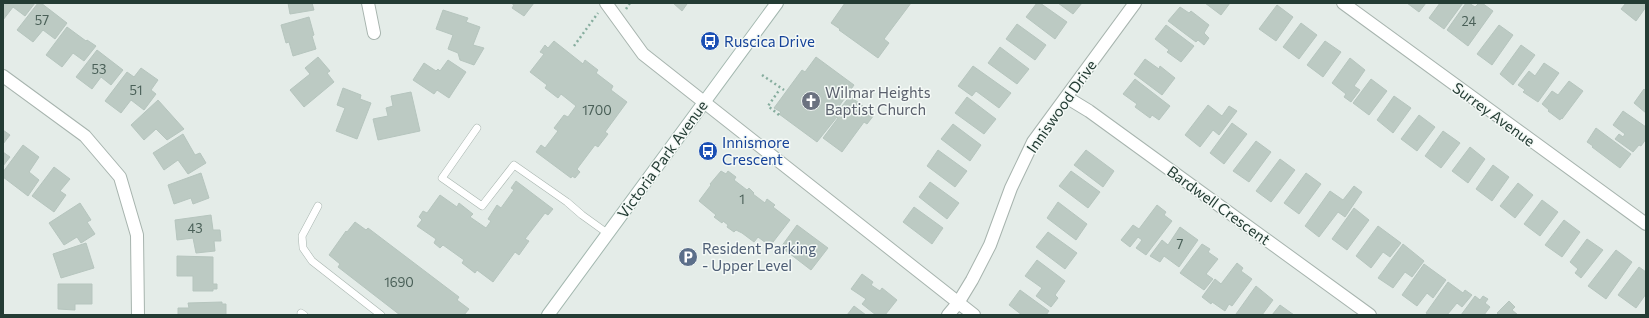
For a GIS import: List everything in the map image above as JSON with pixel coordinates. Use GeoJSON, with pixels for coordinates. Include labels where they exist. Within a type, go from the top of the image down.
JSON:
{"type":"FeatureCollection","features":[{"type":"Feature","properties":{"kind":"street"},"geometry":{"type":"LineString","coordinates":[[368,3],[374,33]]}},
{"type":"Feature","properties":{"kind":"street","name":"Victoria Park Avenue"},"geometry":{"type":"LineString","coordinates":[[548,315],[777,3]]}},
{"type":"Feature","properties":{"kind":"street","name":"Inniswood Drive"},"geometry":{"type":"LineString","coordinates":[[948,315],[958,303],[990,245],[1011,188],[1033,142],[1135,3]]}},
{"type":"Feature","properties":{"kind":"street","name":"Surrey Avenue"},"geometry":{"type":"LineString","coordinates":[[1343,3],[1644,218]]}},
{"type":"Feature","properties":{"kind":"street"},"geometry":{"type":"LineString","coordinates":[[603,6],[643,54],[974,315]]}},
{"type":"Feature","properties":{"kind":"street"},"geometry":{"type":"LineString","coordinates":[[3,76],[85,136],[120,177],[137,235],[138,315]]}},
{"type":"Feature","properties":{"kind":"street","name":"Bardwell Crescent"},"geometry":{"type":"LineString","coordinates":[[1066,97],[1095,116],[1370,315]]}},
{"type":"Feature","properties":{"kind":"lane"},"geometry":{"type":"LineString","coordinates":[[477,128],[442,178],[482,206],[514,165],[567,202],[607,233]]}},
{"type":"Feature","properties":{"kind":"lane"},"geometry":{"type":"LineString","coordinates":[[318,206],[302,236],[304,248],[312,261],[381,315]]}},
{"type":"Feature","properties":{"kind":"path"},"geometry":{"type":"LineString","coordinates":[[574,46],[603,6]]}},
{"type":"Feature","properties":{"kind":"path"},"geometry":{"type":"LineString","coordinates":[[762,75],[784,90]]}},
{"type":"Feature","properties":{"kind":"path"},"geometry":{"type":"LineString","coordinates":[[779,115],[768,106],[780,88]]}},
{"type":"Feature","properties":{"kind":"building"},"geometry":{"type":"Polygon","coordinates":[[[3,3],[35,3],[25,16],[13,7],[3,20],[3,3]]]}},
{"type":"Feature","properties":{"kind":"building"},"geometry":{"type":"Polygon","coordinates":[[[38,3],[41,3],[67,23],[55,39],[43,30],[33,42],[17,30],[38,3]]]}},
{"type":"Feature","properties":{"kind":"building"},"geometry":{"type":"Polygon","coordinates":[[[288,3],[312,3],[314,10],[290,14],[288,3]]]}},
{"type":"Feature","properties":{"kind":"building"},"geometry":{"type":"Polygon","coordinates":[[[511,3],[534,3],[524,16],[512,8],[514,5],[511,3]]]}},
{"type":"Feature","properties":{"kind":"building"},"geometry":{"type":"Polygon","coordinates":[[[673,3],[686,3],[687,4],[682,11],[673,3]]]}},
{"type":"Feature","properties":{"kind":"building"},"geometry":{"type":"Polygon","coordinates":[[[845,3],[911,3],[884,39],[889,43],[878,58],[831,23],[845,3]]]}},
{"type":"Feature","properties":{"kind":"building"},"geometry":{"type":"Polygon","coordinates":[[[1037,3],[1040,3],[1067,22],[1055,39],[1026,17],[1037,3]]]}},
{"type":"Feature","properties":{"kind":"building"},"geometry":{"type":"Polygon","coordinates":[[[1058,3],[1082,3],[1073,14],[1058,3]]]}},
{"type":"Feature","properties":{"kind":"building"},"geometry":{"type":"Polygon","coordinates":[[[1205,3],[1230,3],[1221,15],[1205,3]]]}},
{"type":"Feature","properties":{"kind":"building"},"geometry":{"type":"Polygon","coordinates":[[[1407,3],[1426,3],[1419,12],[1407,3]]]}},
{"type":"Feature","properties":{"kind":"building"},"geometry":{"type":"Polygon","coordinates":[[[1440,3],[1463,3],[1444,29],[1429,18],[1440,3]]]}},
{"type":"Feature","properties":{"kind":"building"},"geometry":{"type":"Polygon","coordinates":[[[1466,3],[1469,3],[1475,7],[1479,3],[1482,3],[1493,11],[1468,46],[1447,30],[1466,3]]]}},
{"type":"Feature","properties":{"kind":"building"},"geometry":{"type":"Polygon","coordinates":[[[1626,3],[1646,3],[1646,7],[1636,21],[1621,9],[1626,3]]]}},
{"type":"Feature","properties":{"kind":"building"},"geometry":{"type":"Polygon","coordinates":[[[1277,5],[1293,17],[1276,41],[1259,29],[1277,5]]]}},
{"type":"Feature","properties":{"kind":"building"},"geometry":{"type":"Polygon","coordinates":[[[1180,7],[1189,13],[1191,11],[1209,25],[1204,33],[1209,38],[1204,45],[1198,40],[1196,42],[1168,21],[1180,7]]]}},
{"type":"Feature","properties":{"kind":"building"},"geometry":{"type":"Polygon","coordinates":[[[443,10],[468,18],[466,22],[480,27],[473,45],[484,48],[474,65],[460,60],[458,53],[448,49],[453,35],[436,29],[443,10]]]}},
{"type":"Feature","properties":{"kind":"building"},"geometry":{"type":"Polygon","coordinates":[[[309,17],[316,49],[293,56],[289,42],[286,43],[281,25],[309,17]]]}},
{"type":"Feature","properties":{"kind":"building"},"geometry":{"type":"Polygon","coordinates":[[[1301,23],[1317,35],[1299,59],[1283,47],[1301,23]]]}},
{"type":"Feature","properties":{"kind":"building"},"geometry":{"type":"Polygon","coordinates":[[[1017,24],[1046,45],[1035,60],[1006,39],[1017,24]]]}},
{"type":"Feature","properties":{"kind":"building"},"geometry":{"type":"Polygon","coordinates":[[[1166,25],[1194,46],[1181,62],[1167,52],[1169,50],[1155,39],[1166,25]]]}},
{"type":"Feature","properties":{"kind":"building"},"geometry":{"type":"Polygon","coordinates":[[[1499,25],[1513,35],[1492,65],[1477,54],[1499,25]]]}},
{"type":"Feature","properties":{"kind":"building"},"geometry":{"type":"Polygon","coordinates":[[[67,27],[86,41],[87,40],[96,46],[84,61],[73,53],[62,67],[46,55],[67,27]]]}},
{"type":"Feature","properties":{"kind":"building"},"geometry":{"type":"Polygon","coordinates":[[[554,41],[583,64],[585,60],[598,70],[596,73],[613,86],[611,90],[627,102],[605,132],[608,134],[598,147],[595,145],[577,169],[580,172],[575,178],[572,176],[571,178],[536,152],[541,145],[545,148],[558,131],[554,128],[564,115],[568,117],[576,106],[561,94],[558,98],[545,88],[547,85],[530,72],[544,54],[540,52],[545,45],[548,48],[554,41]]]}},
{"type":"Feature","properties":{"kind":"building"},"geometry":{"type":"Polygon","coordinates":[[[1325,41],[1341,52],[1323,77],[1307,65],[1325,41]]]}},
{"type":"Feature","properties":{"kind":"building"},"geometry":{"type":"Polygon","coordinates":[[[1521,45],[1535,55],[1513,85],[1500,74],[1521,45]]]}},
{"type":"Feature","properties":{"kind":"building"},"geometry":{"type":"Polygon","coordinates":[[[1000,47],[1029,69],[1017,84],[988,63],[1000,47]]]}},
{"type":"Feature","properties":{"kind":"building"},"geometry":{"type":"Polygon","coordinates":[[[97,50],[123,70],[111,85],[101,77],[92,89],[76,77],[97,50]]]}},
{"type":"Feature","properties":{"kind":"building"},"geometry":{"type":"Polygon","coordinates":[[[318,57],[330,71],[327,73],[334,82],[304,107],[290,90],[310,74],[305,68],[318,57]]]}},
{"type":"Feature","properties":{"kind":"building","name":"Wilmar Heights Baptist Church"},"geometry":{"type":"Polygon","coordinates":[[[816,57],[854,85],[837,109],[839,110],[850,96],[874,115],[867,124],[864,122],[842,152],[823,138],[838,118],[837,117],[817,142],[779,114],[781,112],[774,108],[802,70],[805,72],[816,57]]]}},
{"type":"Feature","properties":{"kind":"building"},"geometry":{"type":"Polygon","coordinates":[[[1350,58],[1365,70],[1354,86],[1360,90],[1351,102],[1344,97],[1346,94],[1332,83],[1350,58]]]}},
{"type":"Feature","properties":{"kind":"building"},"geometry":{"type":"Polygon","coordinates":[[[1145,59],[1159,69],[1160,66],[1175,78],[1162,95],[1134,74],[1145,59]]]}},
{"type":"Feature","properties":{"kind":"building"},"geometry":{"type":"Polygon","coordinates":[[[448,60],[466,72],[449,98],[437,90],[434,94],[413,80],[424,63],[436,71],[438,69],[440,71],[448,60]]]}},
{"type":"Feature","properties":{"kind":"building"},"geometry":{"type":"Polygon","coordinates":[[[1544,63],[1559,73],[1538,102],[1523,92],[1525,90],[1518,85],[1529,71],[1535,76],[1544,63]]]}},
{"type":"Feature","properties":{"kind":"building"},"geometry":{"type":"Polygon","coordinates":[[[973,66],[1011,93],[999,108],[976,91],[972,96],[958,86],[973,66]]]}},
{"type":"Feature","properties":{"kind":"building"},"geometry":{"type":"Polygon","coordinates":[[[141,68],[158,80],[151,90],[156,94],[144,110],[131,100],[121,113],[105,101],[127,72],[134,77],[141,68]]]}},
{"type":"Feature","properties":{"kind":"building"},"geometry":{"type":"Polygon","coordinates":[[[1135,79],[1170,106],[1159,120],[1152,115],[1150,118],[1135,107],[1137,104],[1123,94],[1135,79]]]}},
{"type":"Feature","properties":{"kind":"building"},"geometry":{"type":"Polygon","coordinates":[[[1371,79],[1387,91],[1369,115],[1353,103],[1371,79]]]}},
{"type":"Feature","properties":{"kind":"building"},"geometry":{"type":"Polygon","coordinates":[[[1569,81],[1583,91],[1560,120],[1548,111],[1549,110],[1542,104],[1552,91],[1558,95],[1569,81]]]}},
{"type":"Feature","properties":{"kind":"building"},"geometry":{"type":"Polygon","coordinates":[[[343,88],[361,95],[360,99],[371,103],[357,139],[336,131],[345,108],[337,105],[343,88]]]}},
{"type":"Feature","properties":{"kind":"building"},"geometry":{"type":"Polygon","coordinates":[[[1644,89],[1646,91],[1646,113],[1634,103],[1644,89]]]}},
{"type":"Feature","properties":{"kind":"building"},"geometry":{"type":"Polygon","coordinates":[[[411,92],[420,131],[378,140],[373,119],[388,116],[386,108],[393,106],[391,96],[411,92]]]}},
{"type":"Feature","properties":{"kind":"building"},"geometry":{"type":"Polygon","coordinates":[[[1394,96],[1411,108],[1393,133],[1377,120],[1394,96]]]}},
{"type":"Feature","properties":{"kind":"building"},"geometry":{"type":"Polygon","coordinates":[[[967,97],[996,119],[984,134],[955,113],[967,97]]]}},
{"type":"Feature","properties":{"kind":"building"},"geometry":{"type":"Polygon","coordinates":[[[158,100],[184,129],[167,140],[156,129],[144,140],[131,125],[158,100]]]}},
{"type":"Feature","properties":{"kind":"building"},"geometry":{"type":"Polygon","coordinates":[[[1208,105],[1222,116],[1229,106],[1237,111],[1219,135],[1213,130],[1200,147],[1185,135],[1208,105]]]}},
{"type":"Feature","properties":{"kind":"building"},"geometry":{"type":"Polygon","coordinates":[[[1623,111],[1646,127],[1646,139],[1641,146],[1639,145],[1633,152],[1615,139],[1619,134],[1623,137],[1625,134],[1613,125],[1623,111]]]}},
{"type":"Feature","properties":{"kind":"building"},"geometry":{"type":"Polygon","coordinates":[[[1419,115],[1435,127],[1417,151],[1401,139],[1419,115]]]}},
{"type":"Feature","properties":{"kind":"building"},"geometry":{"type":"Polygon","coordinates":[[[1232,123],[1247,134],[1224,164],[1210,153],[1232,123]]]}},
{"type":"Feature","properties":{"kind":"building"},"geometry":{"type":"Polygon","coordinates":[[[953,124],[981,145],[970,161],[941,139],[953,124]]]}},
{"type":"Feature","properties":{"kind":"building"},"geometry":{"type":"Polygon","coordinates":[[[1596,128],[1631,154],[1620,168],[1587,142],[1596,128]]]}},
{"type":"Feature","properties":{"kind":"building"},"geometry":{"type":"Polygon","coordinates":[[[3,130],[10,135],[3,144],[3,130]]]}},
{"type":"Feature","properties":{"kind":"building"},"geometry":{"type":"Polygon","coordinates":[[[1443,131],[1460,143],[1441,168],[1425,156],[1443,131]]]}},
{"type":"Feature","properties":{"kind":"building"},"geometry":{"type":"Polygon","coordinates":[[[183,134],[195,155],[200,153],[206,163],[188,174],[178,160],[164,170],[153,153],[183,134]]]}},
{"type":"Feature","properties":{"kind":"building"},"geometry":{"type":"Polygon","coordinates":[[[1256,141],[1271,152],[1249,182],[1233,171],[1256,141]]]}},
{"type":"Feature","properties":{"kind":"building"},"geometry":{"type":"Polygon","coordinates":[[[23,145],[39,157],[29,172],[39,180],[28,196],[3,177],[3,172],[23,145]]]}},
{"type":"Feature","properties":{"kind":"building"},"geometry":{"type":"Polygon","coordinates":[[[1470,147],[1485,159],[1468,183],[1452,171],[1470,147]]]}},
{"type":"Feature","properties":{"kind":"building"},"geometry":{"type":"Polygon","coordinates":[[[938,150],[967,171],[955,187],[927,166],[938,150]]]}},
{"type":"Feature","properties":{"kind":"building"},"geometry":{"type":"Polygon","coordinates":[[[1086,150],[1114,171],[1103,187],[1074,165],[1086,150]]]}},
{"type":"Feature","properties":{"kind":"building"},"geometry":{"type":"Polygon","coordinates":[[[3,152],[10,157],[3,166],[3,152]]]}},
{"type":"Feature","properties":{"kind":"building"},"geometry":{"type":"Polygon","coordinates":[[[1280,159],[1295,170],[1271,202],[1256,191],[1280,159]]]}},
{"type":"Feature","properties":{"kind":"building"},"geometry":{"type":"Polygon","coordinates":[[[1493,165],[1509,177],[1492,201],[1476,189],[1493,165]]]}},
{"type":"Feature","properties":{"kind":"building"},"geometry":{"type":"Polygon","coordinates":[[[54,167],[70,179],[60,191],[66,195],[54,212],[32,196],[54,167]]]}},
{"type":"Feature","properties":{"kind":"building"},"geometry":{"type":"Polygon","coordinates":[[[721,171],[726,174],[728,171],[736,177],[734,180],[747,190],[749,188],[754,193],[753,194],[765,203],[767,199],[775,205],[773,207],[790,220],[770,246],[758,237],[754,242],[736,230],[734,232],[727,227],[728,225],[723,221],[722,223],[714,217],[716,215],[699,201],[721,171]]]}},
{"type":"Feature","properties":{"kind":"building"},"geometry":{"type":"Polygon","coordinates":[[[1071,171],[1100,192],[1088,208],[1059,186],[1071,171]]]}},
{"type":"Feature","properties":{"kind":"building"},"geometry":{"type":"Polygon","coordinates":[[[201,173],[209,198],[193,204],[191,198],[174,204],[168,185],[201,173]]]}},
{"type":"Feature","properties":{"kind":"building"},"geometry":{"type":"Polygon","coordinates":[[[1306,173],[1321,184],[1299,214],[1284,203],[1306,173]]]}},
{"type":"Feature","properties":{"kind":"building"},"geometry":{"type":"Polygon","coordinates":[[[516,181],[553,209],[548,215],[545,213],[525,239],[529,241],[519,255],[515,252],[493,282],[477,270],[475,273],[462,263],[464,260],[443,245],[440,248],[434,243],[436,239],[417,226],[422,220],[419,217],[423,211],[427,213],[440,195],[457,207],[459,203],[473,214],[470,217],[486,228],[491,221],[488,219],[497,205],[501,208],[514,190],[511,188],[516,181]]]}},
{"type":"Feature","properties":{"kind":"building"},"geometry":{"type":"Polygon","coordinates":[[[930,182],[959,203],[947,219],[919,197],[930,182]]]}},
{"type":"Feature","properties":{"kind":"building"},"geometry":{"type":"Polygon","coordinates":[[[1518,183],[1533,195],[1515,218],[1500,206],[1518,183]]]}},
{"type":"Feature","properties":{"kind":"building"},"geometry":{"type":"Polygon","coordinates":[[[1354,186],[1362,192],[1345,217],[1338,212],[1319,237],[1305,226],[1330,191],[1343,200],[1354,186]]]}},
{"type":"Feature","properties":{"kind":"building"},"geometry":{"type":"Polygon","coordinates":[[[1542,200],[1558,212],[1540,236],[1524,224],[1542,200]]]}},
{"type":"Feature","properties":{"kind":"building"},"geometry":{"type":"Polygon","coordinates":[[[1058,202],[1087,224],[1076,240],[1047,218],[1058,202]]]}},
{"type":"Feature","properties":{"kind":"building"},"geometry":{"type":"Polygon","coordinates":[[[80,203],[91,220],[87,222],[95,234],[81,243],[77,237],[64,245],[49,223],[80,203]]]}},
{"type":"Feature","properties":{"kind":"building"},"geometry":{"type":"Polygon","coordinates":[[[1157,205],[1166,212],[1164,215],[1172,221],[1146,255],[1136,248],[1142,240],[1138,237],[1130,247],[1121,240],[1133,225],[1139,229],[1157,205]]]}},
{"type":"Feature","properties":{"kind":"building"},"geometry":{"type":"Polygon","coordinates":[[[914,207],[943,228],[932,244],[903,222],[914,207]]]}},
{"type":"Feature","properties":{"kind":"building"},"geometry":{"type":"Polygon","coordinates":[[[1354,208],[1369,220],[1347,250],[1332,239],[1354,208]]]}},
{"type":"Feature","properties":{"kind":"building"},"geometry":{"type":"Polygon","coordinates":[[[211,215],[213,230],[220,230],[221,241],[214,241],[215,251],[196,253],[193,238],[177,240],[175,220],[211,215]]]}},
{"type":"Feature","properties":{"kind":"building"},"geometry":{"type":"Polygon","coordinates":[[[1564,220],[1580,232],[1562,257],[1545,245],[1564,220]]]}},
{"type":"Feature","properties":{"kind":"building"},"geometry":{"type":"Polygon","coordinates":[[[355,222],[366,230],[368,228],[459,297],[457,300],[469,309],[464,315],[400,315],[338,267],[340,264],[329,255],[346,231],[347,232],[355,222]]]}},
{"type":"Feature","properties":{"kind":"building"},"geometry":{"type":"Polygon","coordinates":[[[797,225],[828,248],[811,270],[781,247],[797,225]]]}},
{"type":"Feature","properties":{"kind":"building"},"geometry":{"type":"Polygon","coordinates":[[[1378,226],[1401,243],[1390,257],[1383,252],[1371,268],[1356,256],[1378,226]]]}},
{"type":"Feature","properties":{"kind":"building"},"geometry":{"type":"Polygon","coordinates":[[[1180,227],[1198,240],[1179,267],[1164,256],[1160,262],[1150,256],[1162,240],[1168,245],[1180,227]]]}},
{"type":"Feature","properties":{"kind":"building"},"geometry":{"type":"Polygon","coordinates":[[[1048,232],[1077,253],[1065,269],[1036,247],[1048,232]]]}},
{"type":"Feature","properties":{"kind":"building"},"geometry":{"type":"Polygon","coordinates":[[[1587,239],[1603,250],[1581,278],[1575,273],[1578,269],[1570,262],[1587,239]]]}},
{"type":"Feature","properties":{"kind":"building"},"geometry":{"type":"Polygon","coordinates":[[[86,243],[94,268],[61,278],[53,254],[86,243]]]}},
{"type":"Feature","properties":{"kind":"building"},"geometry":{"type":"Polygon","coordinates":[[[1202,244],[1210,249],[1208,252],[1218,259],[1206,274],[1213,279],[1204,290],[1180,273],[1202,244]]]}},
{"type":"Feature","properties":{"kind":"building"},"geometry":{"type":"Polygon","coordinates":[[[1403,244],[1424,261],[1412,277],[1405,272],[1393,288],[1378,278],[1403,244]]]}},
{"type":"Feature","properties":{"kind":"building"},"geometry":{"type":"Polygon","coordinates":[[[1616,250],[1632,262],[1606,299],[1588,286],[1616,250]]]}},
{"type":"Feature","properties":{"kind":"building"},"geometry":{"type":"Polygon","coordinates":[[[177,256],[213,257],[213,284],[217,284],[217,289],[213,289],[213,291],[193,291],[193,276],[177,276],[177,256]]]}},
{"type":"Feature","properties":{"kind":"building"},"geometry":{"type":"Polygon","coordinates":[[[1037,260],[1065,281],[1055,295],[1058,298],[1051,307],[1036,296],[1042,288],[1025,276],[1037,260]]]}},
{"type":"Feature","properties":{"kind":"building"},"geometry":{"type":"Polygon","coordinates":[[[1237,263],[1243,268],[1241,271],[1252,279],[1232,306],[1229,304],[1225,311],[1212,302],[1211,304],[1202,297],[1215,279],[1221,284],[1237,263]]]}},
{"type":"Feature","properties":{"kind":"building"},"geometry":{"type":"Polygon","coordinates":[[[1424,264],[1446,280],[1433,298],[1427,293],[1417,306],[1402,295],[1424,264]]]}},
{"type":"Feature","properties":{"kind":"building"},"geometry":{"type":"Polygon","coordinates":[[[1639,267],[1646,272],[1646,294],[1636,308],[1618,295],[1639,267]]]}},
{"type":"Feature","properties":{"kind":"building"},"geometry":{"type":"Polygon","coordinates":[[[862,274],[873,282],[871,285],[880,291],[882,288],[897,300],[885,315],[876,315],[862,304],[866,299],[851,289],[862,274]]]}},
{"type":"Feature","properties":{"kind":"building"},"geometry":{"type":"Polygon","coordinates":[[[1448,282],[1463,293],[1465,290],[1472,295],[1462,307],[1457,303],[1447,315],[1429,315],[1426,313],[1448,282]]]}},
{"type":"Feature","properties":{"kind":"building"},"geometry":{"type":"Polygon","coordinates":[[[58,284],[92,284],[92,304],[75,304],[75,310],[58,309],[58,284]]]}},
{"type":"Feature","properties":{"kind":"building"},"geometry":{"type":"Polygon","coordinates":[[[1256,286],[1273,300],[1262,315],[1237,315],[1236,314],[1256,286]]]}},
{"type":"Feature","properties":{"kind":"building"},"geometry":{"type":"Polygon","coordinates":[[[1020,290],[1049,311],[1046,315],[1022,315],[1009,305],[1020,290]]]}},
{"type":"Feature","properties":{"kind":"building"},"geometry":{"type":"Polygon","coordinates":[[[1475,296],[1480,300],[1483,296],[1488,299],[1485,303],[1490,307],[1484,315],[1461,315],[1475,296]]]}},
{"type":"Feature","properties":{"kind":"building"},"geometry":{"type":"Polygon","coordinates":[[[1509,301],[1515,307],[1512,310],[1518,315],[1499,315],[1497,313],[1509,301]]]}},
{"type":"Feature","properties":{"kind":"building"},"geometry":{"type":"Polygon","coordinates":[[[222,302],[222,304],[226,304],[226,315],[178,315],[178,308],[189,308],[188,303],[222,302]]]}},
{"type":"Feature","properties":{"kind":"building"},"geometry":{"type":"Polygon","coordinates":[[[1280,305],[1294,315],[1272,315],[1280,305]]]}},
{"type":"Feature","properties":{"kind":"building"},"geometry":{"type":"Polygon","coordinates":[[[854,306],[866,315],[847,315],[854,306]]]}},
{"type":"Feature","properties":{"kind":"place","name":"Ruscica Drive"},"geometry":{"type":"Point","coordinates":[710,41]}},
{"type":"Feature","properties":{"kind":"place","name":"Wilmar Heights Baptist Church"},"geometry":{"type":"Point","coordinates":[811,101]}},
{"type":"Feature","properties":{"kind":"place","name":"Innismore Crescent"},"geometry":{"type":"Point","coordinates":[708,151]}},
{"type":"Feature","properties":{"kind":"place","name":"Resident Parking - Upper Level"},"geometry":{"type":"Point","coordinates":[688,257]}}]}
